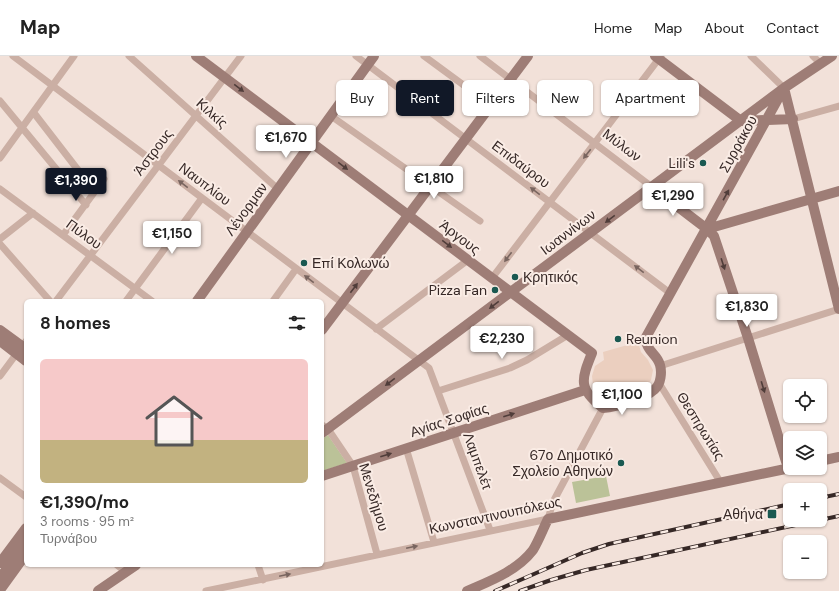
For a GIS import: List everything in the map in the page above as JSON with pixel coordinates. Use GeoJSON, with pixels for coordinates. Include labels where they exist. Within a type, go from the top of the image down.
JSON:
{"type":"FeatureCollection","features":[{"type":"Feature","properties":{"kind":"street","name":"Ναυπλίου"},"geometry":{"type":"LineString","coordinates":[[13,56],[419,361]]}},
{"type":"Feature","properties":{"kind":"street"},"geometry":{"type":"LineString","coordinates":[[0,158],[74,56]]}},
{"type":"Feature","properties":{"kind":"street","name":"Κιλκίς"},"geometry":{"type":"LineString","coordinates":[[129,56],[278,189]]}},
{"type":"Feature","properties":{"kind":"street","name":"Άργους"},"geometry":{"type":"LineString","coordinates":[[196,56],[592,353],[584,376],[583,383],[585,390]]}},
{"type":"Feature","properties":{"kind":"street","name":"Άστρους"},"geometry":{"type":"LineString","coordinates":[[57,299],[242,56]]}},
{"type":"Feature","properties":{"kind":"street","name":"Επιδαύρου"},"geometry":{"type":"LineString","coordinates":[[356,56],[670,293]]}},
{"type":"Feature","properties":{"kind":"street","name":"Λένορμαν"},"geometry":{"type":"LineString","coordinates":[[198,299],[374,56]]}},
{"type":"Feature","properties":{"kind":"street"},"geometry":{"type":"LineString","coordinates":[[424,56],[462,84]]}},
{"type":"Feature","properties":{"kind":"street","name":"Μύλων"},"geometry":{"type":"LineString","coordinates":[[480,56],[707,229]]}},
{"type":"Feature","properties":{"kind":"street"},"geometry":{"type":"LineString","coordinates":[[324,327],[528,56]]}},
{"type":"Feature","properties":{"kind":"street"},"geometry":{"type":"LineString","coordinates":[[603,408],[623,404],[655,390],[661,375],[660,366],[839,309],[793,119],[784,88],[751,56]]}},
{"type":"Feature","properties":{"kind":"street"},"geometry":{"type":"LineString","coordinates":[[813,56],[821,64]]}},
{"type":"Feature","properties":{"kind":"street","name":"Ιωαννίνων"},"geometry":{"type":"LineString","coordinates":[[324,429],[419,361],[784,88],[832,56]]}},
{"type":"Feature","properties":{"kind":"street"},"geometry":{"type":"LineString","coordinates":[[492,278],[659,57],[740,121],[793,119],[839,106]]}},
{"type":"Feature","properties":{"kind":"street","name":"Συρράκου"},"geometry":{"type":"LineString","coordinates":[[660,366],[656,357],[647,346],[645,339],[768,120],[784,88]]}},
{"type":"Feature","properties":{"kind":"street"},"geometry":{"type":"LineString","coordinates":[[0,101],[86,205]]}},
{"type":"Feature","properties":{"kind":"street"},"geometry":{"type":"LineString","coordinates":[[34,113],[78,170]]}},
{"type":"Feature","properties":{"kind":"street"},"geometry":{"type":"LineString","coordinates":[[331,116],[480,222]]}},
{"type":"Feature","properties":{"kind":"street"},"geometry":{"type":"LineString","coordinates":[[63,235],[104,178]]}},
{"type":"Feature","properties":{"kind":"street","name":"Πύλου"},"geometry":{"type":"LineString","coordinates":[[0,189],[149,299]]}},
{"type":"Feature","properties":{"kind":"street"},"geometry":{"type":"LineString","coordinates":[[783,449],[714,236],[707,229],[839,191]]}},
{"type":"Feature","properties":{"kind":"street"},"geometry":{"type":"LineString","coordinates":[[128,299],[202,198]]}},
{"type":"Feature","properties":{"kind":"street"},"geometry":{"type":"LineString","coordinates":[[0,239],[33,213]]}},
{"type":"Feature","properties":{"kind":"street"},"geometry":{"type":"LineString","coordinates":[[0,244],[48,299]]}},
{"type":"Feature","properties":{"kind":"street"},"geometry":{"type":"LineString","coordinates":[[376,329],[468,260]]}},
{"type":"Feature","properties":{"kind":"street"},"geometry":{"type":"LineString","coordinates":[[274,299],[296,268]]}},
{"type":"Feature","properties":{"kind":"street"},"geometry":{"type":"LineString","coordinates":[[0,330],[23,348]]}},
{"type":"Feature","properties":{"kind":"street"},"geometry":{"type":"LineString","coordinates":[[438,391],[510,368],[527,360],[568,335]]}},
{"type":"Feature","properties":{"kind":"street"},"geometry":{"type":"LineString","coordinates":[[0,342],[23,348]]}},
{"type":"Feature","properties":{"kind":"street"},"geometry":{"type":"LineString","coordinates":[[0,376],[23,348]]}},
{"type":"Feature","properties":{"kind":"street","name":"Λαμπελέτ"},"geometry":{"type":"LineString","coordinates":[[419,361],[429,368],[490,530]]}},
{"type":"Feature","properties":{"kind":"street","name":"Θεσπρωτίας"},"geometry":{"type":"LineString","coordinates":[[659,383],[721,483]]}},
{"type":"Feature","properties":{"kind":"street"},"geometry":{"type":"LineString","coordinates":[[585,390],[590,397],[603,408]]}},
{"type":"Feature","properties":{"kind":"street","name":"Αγίας Σοφίας"},"geometry":{"type":"LineString","coordinates":[[324,475],[585,390]]}},
{"type":"Feature","properties":{"kind":"street"},"geometry":{"type":"LineString","coordinates":[[467,591],[499,576],[523,560],[534,548],[548,519],[553,502],[603,408]]}},
{"type":"Feature","properties":{"kind":"street","name":"Μενεδήμου"},"geometry":{"type":"LineString","coordinates":[[324,429],[353,466],[377,554]]}},
{"type":"Feature","properties":{"kind":"street"},"geometry":{"type":"LineString","coordinates":[[406,448],[434,542]]}},
{"type":"Feature","properties":{"kind":"street"},"geometry":{"type":"LineString","coordinates":[[827,460],[839,457]]}},
{"type":"Feature","properties":{"kind":"street","name":"Κωνσταντινουπόλεως"},"geometry":{"type":"LineString","coordinates":[[324,566],[783,469]]}},
{"type":"Feature","properties":{"kind":"street"},"geometry":{"type":"LineString","coordinates":[[0,478],[24,496]]}},
{"type":"Feature","properties":{"kind":"street"},"geometry":{"type":"LineString","coordinates":[[0,553],[24,522]]}},
{"type":"Feature","properties":{"kind":"street"},"geometry":{"type":"LineString","coordinates":[[0,563],[24,531]]}},
{"type":"Feature","properties":{"kind":"street"},"geometry":{"type":"LineString","coordinates":[[0,578],[24,546]]}},
{"type":"Feature","properties":{"kind":"street"},"geometry":{"type":"LineString","coordinates":[[0,590],[24,557]]}},
{"type":"Feature","properties":{"kind":"street"},"geometry":{"type":"LineString","coordinates":[[119,567],[126,572]]}},
{"type":"Feature","properties":{"kind":"street"},"geometry":{"type":"LineString","coordinates":[[103,590],[133,567]]}},
{"type":"Feature","properties":{"kind":"street"},"geometry":{"type":"LineString","coordinates":[[259,567],[263,580]]}},
{"type":"Feature","properties":{"kind":"street","name":"Κωνσταντινουπόλεως"},"geometry":{"type":"LineString","coordinates":[[206,591],[320,567]]}},
{"type":"Feature","properties":{"kind":"green space"},"geometry":{"type":"Polygon","coordinates":[[[328,435],[347,463],[324,470],[324,438],[328,435]]]}},
{"type":"Feature","properties":{"kind":"green space"},"geometry":{"type":"Polygon","coordinates":[[[606,476],[610,496],[576,503],[572,482],[606,476]]]}},
{"type":"Feature","properties":{"kind":"shaded area"},"geometry":{"type":"Polygon","coordinates":[[[638,342],[641,352],[648,360],[653,370],[651,380],[645,388],[621,399],[611,400],[596,392],[592,376],[595,366],[604,360],[603,352],[638,342]]]}},
{"type":"Feature","properties":{"kind":"railway"},"geometry":{"type":"LineString","coordinates":[[827,497],[839,494]]}},
{"type":"Feature","properties":{"kind":"railway"},"geometry":{"type":"LineString","coordinates":[[495,591],[582,553],[609,544],[783,506]]}},
{"type":"Feature","properties":{"kind":"railway"},"geometry":{"type":"LineString","coordinates":[[827,519],[839,516]]}},
{"type":"Feature","properties":{"kind":"railway"},"geometry":{"type":"LineString","coordinates":[[520,591],[586,570],[786,527]]}},
{"type":"Feature","properties":{"kind":"place","name":"Lili's"},"geometry":{"type":"Point","coordinates":[703,163]}},
{"type":"Feature","properties":{"kind":"place","name":"Επί Κολωνώ"},"geometry":{"type":"Point","coordinates":[304,263]}},
{"type":"Feature","properties":{"kind":"place","name":"Κρητικός"},"geometry":{"type":"Point","coordinates":[515,277]}},
{"type":"Feature","properties":{"kind":"place","name":"Pizza Fan"},"geometry":{"type":"Point","coordinates":[495,290]}},
{"type":"Feature","properties":{"kind":"place","name":"Reunion"},"geometry":{"type":"Point","coordinates":[618,339]}},
{"type":"Feature","properties":{"kind":"place","name":"67ο Δημοτικό Σχολείο Αθηνών"},"geometry":{"type":"Point","coordinates":[621,463]}},
{"type":"Feature","properties":{"kind":"place","name":"Αθήνα"},"geometry":{"type":"Point","coordinates":[772,514]}}]}
